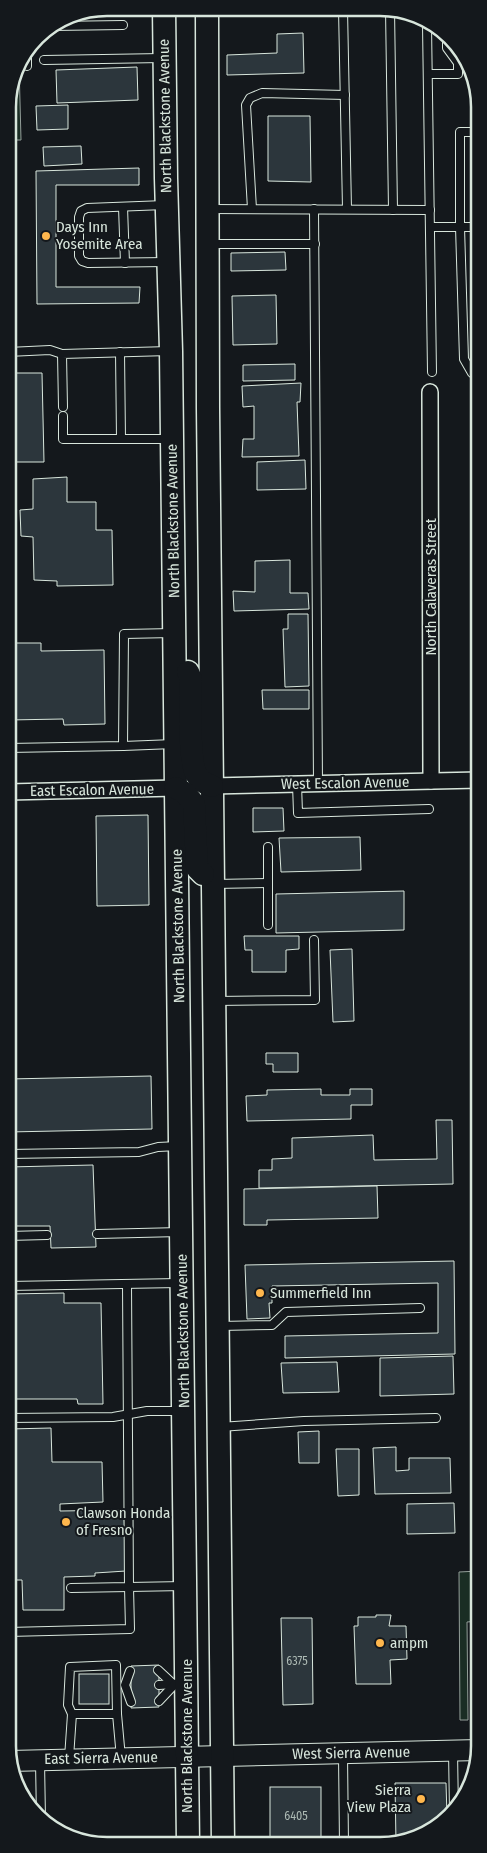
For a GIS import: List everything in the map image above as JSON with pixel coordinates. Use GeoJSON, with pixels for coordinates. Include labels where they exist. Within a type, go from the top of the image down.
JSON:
{"type":"FeatureCollection","features":[{"type":"Feature","properties":{"kind":"main road","name":"North Blackstone Avenue"},"geometry":{"type":"LineString","coordinates":[[164,16],[175,633],[186,1586],[180,1684],[187,1756],[188,1837]]}},
{"type":"Feature","properties":{"kind":"main road"},"geometry":{"type":"LineString","coordinates":[[207,16],[213,1001],[223,1837]]}},
{"type":"Feature","properties":{"kind":"main road"},"geometry":{"type":"LineString","coordinates":[[175,633],[191,679],[192,762],[201,781],[212,786]]}},
{"type":"Feature","properties":{"kind":"main road"},"geometry":{"type":"LineString","coordinates":[[176,788],[185,793],[194,804],[197,868],[212,884]]}},
{"type":"Feature","properties":{"kind":"main road","name":"West Sierra Avenue"},"geometry":{"type":"LineString","coordinates":[[223,1756],[471,1750]]}},
{"type":"Feature","properties":{"kind":"main road","name":"East Sierra Avenue"},"geometry":{"type":"LineString","coordinates":[[17,1760],[223,1756]]}},
{"type":"Feature","properties":{"kind":"street","name":"North Calaveras Street"},"geometry":{"type":"LineString","coordinates":[[430,392],[431,781]]}},
{"type":"Feature","properties":{"kind":"street","name":"West Escalon Avenue"},"geometry":{"type":"LineString","coordinates":[[212,786],[471,780]]}},
{"type":"Feature","properties":{"kind":"street","name":"East Escalon Avenue"},"geometry":{"type":"LineString","coordinates":[[16,792],[176,788]]}},
{"type":"Feature","properties":{"kind":"lane"},"geometry":{"type":"LineString","coordinates":[[343,16],[347,209]]}},
{"type":"Feature","properties":{"kind":"lane"},"geometry":{"type":"LineString","coordinates":[[390,17],[393,210]]}},
{"type":"Feature","properties":{"kind":"lane"},"geometry":{"type":"LineString","coordinates":[[66,26],[123,25]]}},
{"type":"Feature","properties":{"kind":"lane"},"geometry":{"type":"LineString","coordinates":[[427,29],[432,372]]}},
{"type":"Feature","properties":{"kind":"lane"},"geometry":{"type":"LineString","coordinates":[[44,60],[164,58]]}},
{"type":"Feature","properties":{"kind":"lane"},"geometry":{"type":"LineString","coordinates":[[428,74],[458,74],[459,64]]}},
{"type":"Feature","properties":{"kind":"lane"},"geometry":{"type":"LineString","coordinates":[[252,209],[246,105],[250,98],[262,93],[345,95]]}},
{"type":"Feature","properties":{"kind":"lane"},"geometry":{"type":"LineString","coordinates":[[471,132],[460,132],[460,227],[464,359],[471,370]]}},
{"type":"Feature","properties":{"kind":"lane"},"geometry":{"type":"LineString","coordinates":[[167,205],[87,208],[81,211],[79,217],[80,256],[82,261],[88,263],[168,262]]}},
{"type":"Feature","properties":{"kind":"lane"},"geometry":{"type":"LineString","coordinates":[[123,207],[125,262]]}},
{"type":"Feature","properties":{"kind":"lane"},"geometry":{"type":"LineString","coordinates":[[208,209],[430,210]]}},
{"type":"Feature","properties":{"kind":"lane"},"geometry":{"type":"LineString","coordinates":[[314,209],[318,784]]}},
{"type":"Feature","properties":{"kind":"lane"},"geometry":{"type":"LineString","coordinates":[[430,227],[471,227]]}},
{"type":"Feature","properties":{"kind":"lane"},"geometry":{"type":"LineString","coordinates":[[208,244],[315,244]]}},
{"type":"Feature","properties":{"kind":"lane"},"geometry":{"type":"LineString","coordinates":[[16,352],[50,350],[62,354],[171,351]]}},
{"type":"Feature","properties":{"kind":"lane"},"geometry":{"type":"LineString","coordinates":[[120,352],[121,439]]}},
{"type":"Feature","properties":{"kind":"lane"},"geometry":{"type":"LineString","coordinates":[[62,354],[62,407]]}},
{"type":"Feature","properties":{"kind":"lane"},"geometry":{"type":"LineString","coordinates":[[63,416],[63,440],[172,439]]}},
{"type":"Feature","properties":{"kind":"lane"},"geometry":{"type":"LineString","coordinates":[[123,746],[124,634],[175,633]]}},
{"type":"Feature","properties":{"kind":"lane"},"geometry":{"type":"LineString","coordinates":[[16,748],[176,744]]}},
{"type":"Feature","properties":{"kind":"lane"},"geometry":{"type":"LineString","coordinates":[[297,784],[298,813],[429,809]]}},
{"type":"Feature","properties":{"kind":"lane"},"geometry":{"type":"LineString","coordinates":[[268,847],[268,925]]}},
{"type":"Feature","properties":{"kind":"lane"},"geometry":{"type":"LineString","coordinates":[[212,884],[268,883]]}},
{"type":"Feature","properties":{"kind":"lane"},"geometry":{"type":"LineString","coordinates":[[213,1001],[315,1000],[314,940]]}},
{"type":"Feature","properties":{"kind":"lane"},"geometry":{"type":"LineString","coordinates":[[16,1154],[139,1152],[158,1147],[181,1146]]}},
{"type":"Feature","properties":{"kind":"lane"},"geometry":{"type":"LineString","coordinates":[[97,1234],[182,1232]]}},
{"type":"Feature","properties":{"kind":"lane"},"geometry":{"type":"LineString","coordinates":[[16,1236],[47,1235]]}},
{"type":"Feature","properties":{"kind":"lane"},"geometry":{"type":"LineString","coordinates":[[16,1286],[127,1285],[182,1282]]}},
{"type":"Feature","properties":{"kind":"lane"},"geometry":{"type":"LineString","coordinates":[[16,1632],[130,1629],[127,1285]]}},
{"type":"Feature","properties":{"kind":"lane"},"geometry":{"type":"LineString","coordinates":[[218,1326],[272,1325],[286,1312],[420,1308]]}},
{"type":"Feature","properties":{"kind":"lane"},"geometry":{"type":"LineString","coordinates":[[16,1418],[113,1418],[147,1411],[184,1411]]}},
{"type":"Feature","properties":{"kind":"lane"},"geometry":{"type":"LineString","coordinates":[[219,1427],[304,1421],[436,1418]]}},
{"type":"Feature","properties":{"kind":"lane"},"geometry":{"type":"LineString","coordinates":[[72,1588],[186,1586]]}},
{"type":"Feature","properties":{"kind":"lane"},"geometry":{"type":"LineString","coordinates":[[69,1759],[72,1714],[68,1705],[70,1667],[116,1665],[132,1702]]}},
{"type":"Feature","properties":{"kind":"lane"},"geometry":{"type":"LineString","coordinates":[[121,1758],[117,1714],[124,1685],[130,1670]]}},
{"type":"Feature","properties":{"kind":"lane"},"geometry":{"type":"LineString","coordinates":[[158,1670],[180,1684]]}},
{"type":"Feature","properties":{"kind":"lane"},"geometry":{"type":"LineString","coordinates":[[159,1684],[180,1684]]}},
{"type":"Feature","properties":{"kind":"lane"},"geometry":{"type":"LineString","coordinates":[[160,1701],[180,1684]]}},
{"type":"Feature","properties":{"kind":"lane"},"geometry":{"type":"LineString","coordinates":[[72,1714],[117,1714]]}},
{"type":"Feature","properties":{"kind":"lane"},"geometry":{"type":"LineString","coordinates":[[453,1751],[454,1798]]}},
{"type":"Feature","properties":{"kind":"lane"},"geometry":{"type":"LineString","coordinates":[[343,1753],[344,1837]]}},
{"type":"Feature","properties":{"kind":"lane"},"geometry":{"type":"LineString","coordinates":[[40,1760],[41,1808]]}},
{"type":"Feature","properties":{"kind":"green space"},"geometry":{"type":"Polygon","coordinates":[[[19,83],[21,140],[16,140],[16,101],[19,83]]]}},
{"type":"Feature","properties":{"kind":"green space"},"geometry":{"type":"Polygon","coordinates":[[[471,1571],[471,1622],[467,1622],[468,1720],[460,1720],[459,1572],[471,1571]]]}},
{"type":"Feature","properties":{"kind":"building"},"geometry":{"type":"Polygon","coordinates":[[[303,33],[304,73],[227,75],[227,55],[277,53],[277,34],[303,33]]]}},
{"type":"Feature","properties":{"kind":"building"},"geometry":{"type":"Polygon","coordinates":[[[137,67],[138,100],[57,103],[56,70],[137,67]]]}},
{"type":"Feature","properties":{"kind":"building"},"geometry":{"type":"Polygon","coordinates":[[[68,105],[68,129],[37,130],[36,106],[68,105]]]}},
{"type":"Feature","properties":{"kind":"building"},"geometry":{"type":"Polygon","coordinates":[[[268,116],[310,116],[311,182],[268,181],[268,116]]]}},
{"type":"Feature","properties":{"kind":"building"},"geometry":{"type":"Polygon","coordinates":[[[81,146],[82,164],[44,166],[43,147],[81,146]]]}},
{"type":"Feature","properties":{"kind":"building","name":"Days Inn Yosemite Area"},"geometry":{"type":"Polygon","coordinates":[[[139,168],[139,185],[56,185],[56,287],[140,287],[139,303],[37,304],[36,171],[139,168]]]}},
{"type":"Feature","properties":{"kind":"building"},"geometry":{"type":"Polygon","coordinates":[[[285,252],[286,270],[231,271],[231,253],[285,252]]]}},
{"type":"Feature","properties":{"kind":"building"},"geometry":{"type":"Polygon","coordinates":[[[276,295],[277,344],[233,345],[232,296],[276,295]]]}},
{"type":"Feature","properties":{"kind":"building"},"geometry":{"type":"Polygon","coordinates":[[[295,364],[295,380],[243,381],[243,365],[295,364]]]}},
{"type":"Feature","properties":{"kind":"building"},"geometry":{"type":"Polygon","coordinates":[[[16,373],[42,373],[44,462],[16,462],[16,373]]]}},
{"type":"Feature","properties":{"kind":"building"},"geometry":{"type":"Polygon","coordinates":[[[301,383],[300,402],[297,402],[299,456],[242,457],[243,439],[254,439],[254,406],[243,407],[242,386],[301,383]]]}},
{"type":"Feature","properties":{"kind":"building"},"geometry":{"type":"Polygon","coordinates":[[[305,460],[306,489],[257,490],[257,462],[305,460]]]}},
{"type":"Feature","properties":{"kind":"building"},"geometry":{"type":"Polygon","coordinates":[[[67,477],[67,502],[96,502],[96,530],[112,530],[113,585],[57,586],[57,581],[34,580],[33,537],[21,536],[20,510],[33,509],[33,479],[67,477]]]}},
{"type":"Feature","properties":{"kind":"building"},"geometry":{"type":"Polygon","coordinates":[[[290,560],[290,593],[308,593],[309,609],[234,611],[233,591],[255,592],[255,561],[290,560]]]}},
{"type":"Feature","properties":{"kind":"building"},"geometry":{"type":"Polygon","coordinates":[[[288,614],[308,614],[309,686],[285,687],[283,629],[288,629],[288,614]]]}},
{"type":"Feature","properties":{"kind":"building"},"geometry":{"type":"Polygon","coordinates":[[[16,643],[41,643],[41,651],[104,650],[105,724],[64,725],[63,719],[16,720],[16,643]]]}},
{"type":"Feature","properties":{"kind":"building"},"geometry":{"type":"Polygon","coordinates":[[[262,690],[309,690],[309,709],[263,709],[262,690]]]}},
{"type":"Feature","properties":{"kind":"building"},"geometry":{"type":"Polygon","coordinates":[[[253,808],[283,808],[284,831],[253,832],[253,808]]]}},
{"type":"Feature","properties":{"kind":"building"},"geometry":{"type":"Polygon","coordinates":[[[148,815],[149,905],[97,906],[96,816],[148,815]]]}},
{"type":"Feature","properties":{"kind":"building"},"geometry":{"type":"Polygon","coordinates":[[[360,837],[361,870],[281,872],[279,838],[360,837]]]}},
{"type":"Feature","properties":{"kind":"building"},"geometry":{"type":"Polygon","coordinates":[[[404,891],[404,930],[276,933],[276,894],[404,891]]]}},
{"type":"Feature","properties":{"kind":"building"},"geometry":{"type":"Polygon","coordinates":[[[244,936],[299,936],[299,949],[286,950],[286,972],[252,972],[252,950],[245,950],[244,936]]]}},
{"type":"Feature","properties":{"kind":"building"},"geometry":{"type":"Polygon","coordinates":[[[352,949],[354,1021],[333,1022],[330,950],[352,949]]]}},
{"type":"Feature","properties":{"kind":"building"},"geometry":{"type":"Polygon","coordinates":[[[266,1053],[298,1053],[298,1072],[273,1072],[273,1064],[266,1064],[266,1053]]]}},
{"type":"Feature","properties":{"kind":"building"},"geometry":{"type":"Polygon","coordinates":[[[151,1076],[152,1129],[16,1132],[16,1079],[151,1076]]]}},
{"type":"Feature","properties":{"kind":"building"},"geometry":{"type":"Polygon","coordinates":[[[321,1089],[321,1095],[350,1095],[350,1089],[372,1089],[372,1105],[351,1105],[351,1119],[247,1121],[246,1096],[267,1095],[267,1090],[321,1089]]]}},
{"type":"Feature","properties":{"kind":"building"},"geometry":{"type":"Polygon","coordinates":[[[436,1120],[452,1120],[453,1184],[259,1188],[259,1170],[272,1170],[272,1159],[292,1158],[292,1138],[373,1135],[374,1160],[437,1159],[436,1120]]]}},
{"type":"Feature","properties":{"kind":"building"},"geometry":{"type":"Polygon","coordinates":[[[93,1165],[96,1247],[51,1248],[50,1226],[16,1226],[16,1167],[93,1165]]]}},
{"type":"Feature","properties":{"kind":"building"},"geometry":{"type":"Polygon","coordinates":[[[377,1186],[378,1218],[267,1220],[267,1225],[244,1225],[244,1189],[377,1186]]]}},
{"type":"Feature","properties":{"kind":"building"},"geometry":{"type":"Polygon","coordinates":[[[454,1261],[455,1354],[285,1358],[285,1336],[438,1333],[438,1283],[272,1286],[272,1303],[269,1303],[270,1318],[247,1319],[245,1265],[454,1261]]]}},
{"type":"Feature","properties":{"kind":"building"},"geometry":{"type":"Polygon","coordinates":[[[64,1293],[64,1303],[101,1303],[103,1404],[78,1404],[77,1399],[16,1399],[16,1294],[64,1293]]]}},
{"type":"Feature","properties":{"kind":"building"},"geometry":{"type":"Polygon","coordinates":[[[453,1356],[454,1394],[380,1396],[380,1358],[453,1356]]]}},
{"type":"Feature","properties":{"kind":"building"},"geometry":{"type":"Polygon","coordinates":[[[337,1362],[339,1392],[283,1393],[281,1363],[337,1362]]]}},
{"type":"Feature","properties":{"kind":"building","name":"Clawson Honda of Fresno"},"geometry":{"type":"Polygon","coordinates":[[[51,1428],[52,1462],[102,1462],[103,1502],[60,1504],[60,1511],[124,1510],[126,1571],[95,1573],[95,1576],[64,1577],[64,1610],[23,1610],[22,1580],[16,1580],[16,1429],[51,1428]]]}},
{"type":"Feature","properties":{"kind":"building"},"geometry":{"type":"Polygon","coordinates":[[[319,1431],[319,1463],[299,1463],[298,1432],[319,1431]]]}},
{"type":"Feature","properties":{"kind":"building"},"geometry":{"type":"Polygon","coordinates":[[[396,1447],[396,1471],[409,1470],[409,1458],[450,1458],[451,1493],[375,1494],[373,1448],[396,1447]]]}},
{"type":"Feature","properties":{"kind":"building"},"geometry":{"type":"Polygon","coordinates":[[[336,1449],[359,1449],[359,1495],[338,1496],[336,1449]]]}},
{"type":"Feature","properties":{"kind":"building"},"geometry":{"type":"Polygon","coordinates":[[[454,1503],[455,1533],[407,1534],[407,1504],[454,1503]]]}},
{"type":"Feature","properties":{"kind":"building","name":"ampm"},"geometry":{"type":"Polygon","coordinates":[[[376,1615],[391,1615],[389,1626],[406,1626],[407,1659],[390,1660],[391,1684],[356,1684],[354,1626],[358,1626],[358,1617],[376,1617],[376,1615]]]}},
{"type":"Feature","properties":{"kind":"building"},"geometry":{"type":"Polygon","coordinates":[[[281,1618],[312,1618],[313,1704],[283,1705],[281,1618]]]}},
{"type":"Feature","properties":{"kind":"building"},"geometry":{"type":"Polygon","coordinates":[[[159,1665],[159,1707],[131,1708],[131,1666],[159,1665]]]}},
{"type":"Feature","properties":{"kind":"building"},"geometry":{"type":"Polygon","coordinates":[[[79,1674],[109,1674],[109,1704],[79,1704],[79,1674]]]}},
{"type":"Feature","properties":{"kind":"building","name":"Sierra View Plaza"},"geometry":{"type":"Polygon","coordinates":[[[395,1783],[446,1783],[447,1807],[444,1810],[420,1827],[396,1835],[395,1783]]]}},
{"type":"Feature","properties":{"kind":"building"},"geometry":{"type":"Polygon","coordinates":[[[270,1787],[321,1787],[321,1837],[270,1837],[270,1787]]]}},
{"type":"Feature","properties":{"kind":"place","name":"Days Inn Yosemite Area"},"geometry":{"type":"Point","coordinates":[46,236]}},
{"type":"Feature","properties":{"kind":"place","name":"Summerfield Inn"},"geometry":{"type":"Point","coordinates":[260,1293]}},
{"type":"Feature","properties":{"kind":"place","name":"Clawson Honda of Fresno"},"geometry":{"type":"Point","coordinates":[66,1522]}},
{"type":"Feature","properties":{"kind":"place","name":"ampm"},"geometry":{"type":"Point","coordinates":[380,1643]}},
{"type":"Feature","properties":{"kind":"place","name":"Sierra View Plaza"},"geometry":{"type":"Point","coordinates":[421,1799]}}]}
